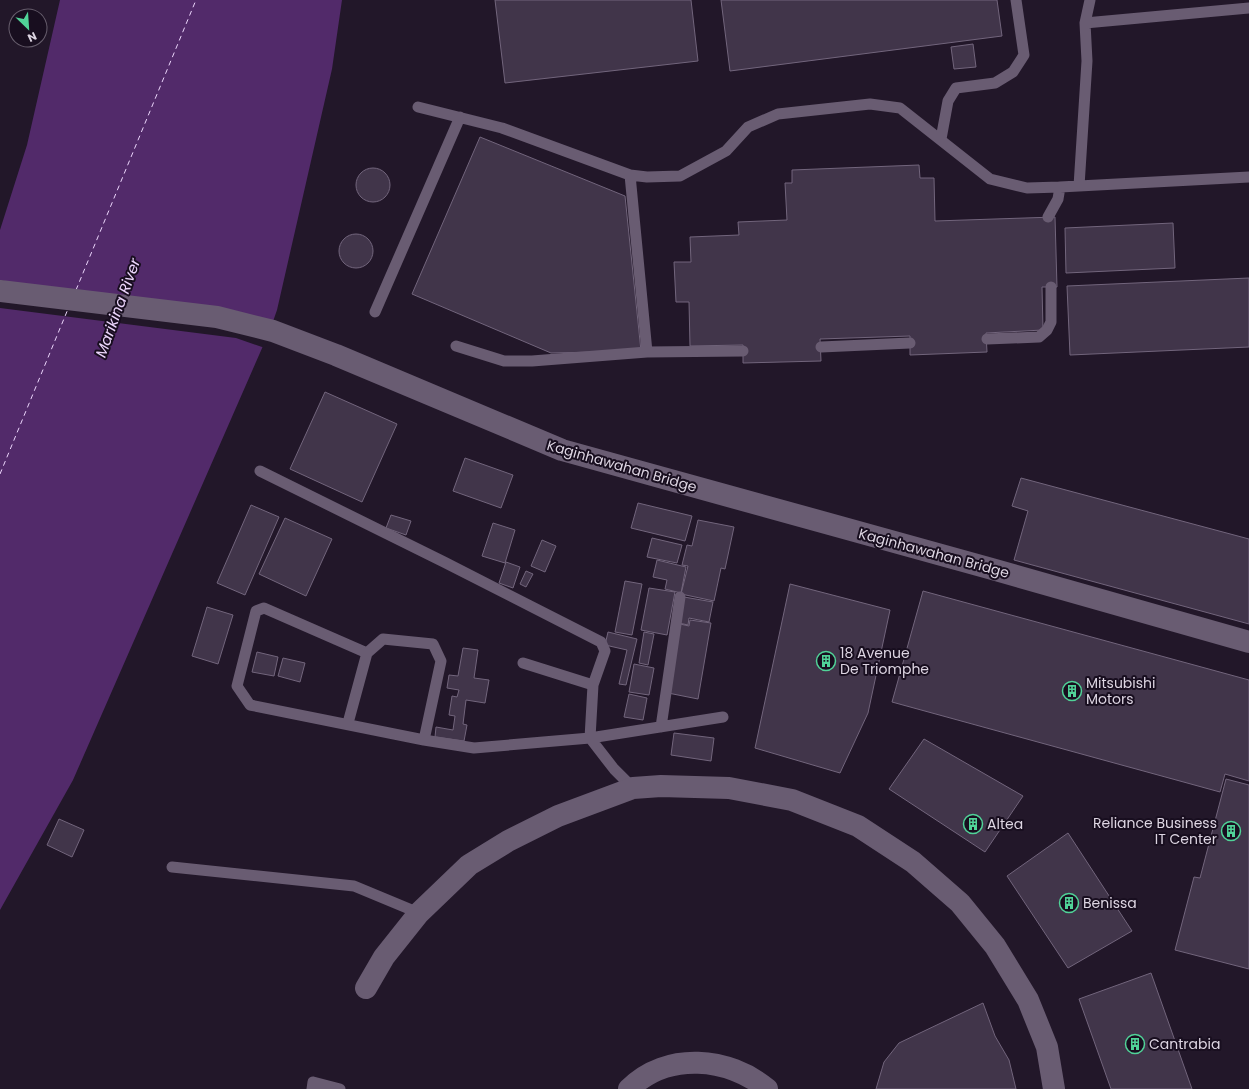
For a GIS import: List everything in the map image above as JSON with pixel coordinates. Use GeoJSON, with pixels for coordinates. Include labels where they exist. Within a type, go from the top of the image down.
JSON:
{"type":"FeatureCollection","features":[{"type":"Feature","properties":{"kind":"main road","name":"Kaginhawahan Bridge"},"geometry":{"type":"LineString","coordinates":[[0,291],[217,317],[273,331],[336,355],[562,450],[992,568],[1249,642]]}},
{"type":"Feature","properties":{"kind":"main road"},"geometry":{"type":"LineString","coordinates":[[366,988],[384,957],[419,913],[469,865],[508,841],[558,816],[633,788],[661,786],[729,788],[792,800],[858,826],[913,862],[960,903],[995,946],[1028,1000],[1047,1047],[1054,1089]]}},
{"type":"Feature","properties":{"kind":"main road"},"geometry":{"type":"LineString","coordinates":[[629,1089],[648,1075],[665,1068],[684,1063],[703,1062],[722,1065],[741,1071],[757,1080],[767,1089]]}},
{"type":"Feature","properties":{"kind":"lane"},"geometry":{"type":"LineString","coordinates":[[941,139],[948,100],[956,88],[995,83],[1013,72],[1024,55],[1016,0]]}},
{"type":"Feature","properties":{"kind":"lane"},"geometry":{"type":"LineString","coordinates":[[1079,186],[1087,61],[1085,23],[1090,0]]}},
{"type":"Feature","properties":{"kind":"lane"},"geometry":{"type":"LineString","coordinates":[[1085,23],[1249,8]]}},
{"type":"Feature","properties":{"kind":"lane"},"geometry":{"type":"LineString","coordinates":[[418,107],[502,128],[630,174],[647,177],[680,176],[726,151],[748,127],[778,114],[870,104],[900,108],[990,179],[1027,188],[1249,177]]}},
{"type":"Feature","properties":{"kind":"lane"},"geometry":{"type":"LineString","coordinates":[[375,312],[460,117]]}},
{"type":"Feature","properties":{"kind":"lane"},"geometry":{"type":"LineString","coordinates":[[630,174],[647,352]]}},
{"type":"Feature","properties":{"kind":"lane"},"geometry":{"type":"LineString","coordinates":[[1048,217],[1058,199],[1060,187]]}},
{"type":"Feature","properties":{"kind":"lane"},"geometry":{"type":"LineString","coordinates":[[987,339],[1039,337],[1047,330],[1050,322],[1051,287]]}},
{"type":"Feature","properties":{"kind":"lane"},"geometry":{"type":"LineString","coordinates":[[821,347],[910,343]]}},
{"type":"Feature","properties":{"kind":"lane"},"geometry":{"type":"LineString","coordinates":[[456,346],[504,361],[532,361],[647,352],[743,351]]}},
{"type":"Feature","properties":{"kind":"lane"},"geometry":{"type":"LineString","coordinates":[[260,471],[601,642],[605,651],[593,684],[590,738],[614,769],[633,788]]}},
{"type":"Feature","properties":{"kind":"lane"},"geometry":{"type":"LineString","coordinates":[[661,727],[680,597]]}},
{"type":"Feature","properties":{"kind":"lane"},"geometry":{"type":"LineString","coordinates":[[367,653],[264,608],[256,611],[237,686],[250,705],[424,740],[474,748],[590,738],[723,718]]}},
{"type":"Feature","properties":{"kind":"lane"},"geometry":{"type":"LineString","coordinates":[[348,724],[367,653],[383,639],[433,644],[441,661],[424,740]]}},
{"type":"Feature","properties":{"kind":"lane"},"geometry":{"type":"LineString","coordinates":[[523,663],[593,684]]}},
{"type":"Feature","properties":{"kind":"lane"},"geometry":{"type":"LineString","coordinates":[[172,866],[354,886],[419,913]]}},
{"type":"Feature","properties":{"kind":"lane"},"geometry":{"type":"LineString","coordinates":[[312,1089],[313,1082],[340,1089]]}},
{"type":"Feature","properties":{"kind":"water","name":"Marikina River"},"geometry":{"type":"Polygon","coordinates":[[[60,0],[342,0],[332,69],[277,310],[270,330],[73,780],[0,910],[0,230],[27,145],[60,0]]]}},
{"type":"Feature","properties":{"kind":"pier"},"geometry":{"type":"Polygon","coordinates":[[[0,280],[272,331],[265,348],[236,338],[0,308],[0,280]]]}},
{"type":"Feature","properties":{"kind":"building"},"geometry":{"type":"Polygon","coordinates":[[[495,0],[691,0],[698,61],[505,83],[495,0]]]}},
{"type":"Feature","properties":{"kind":"building"},"geometry":{"type":"Polygon","coordinates":[[[721,0],[997,0],[1002,36],[730,71],[721,0]]]}},
{"type":"Feature","properties":{"kind":"building"},"geometry":{"type":"Polygon","coordinates":[[[973,44],[976,67],[954,69],[951,47],[973,44]]]}},
{"type":"Feature","properties":{"kind":"building"},"geometry":{"type":"Polygon","coordinates":[[[480,137],[625,196],[641,351],[551,353],[412,294],[480,137]]]}},
{"type":"Feature","properties":{"kind":"building"},"geometry":{"type":"Polygon","coordinates":[[[919,165],[920,178],[934,178],[935,221],[1055,217],[1057,287],[1042,287],[1043,330],[986,333],[987,352],[910,355],[910,336],[820,339],[821,361],[743,363],[743,345],[690,346],[689,302],[676,302],[674,262],[691,262],[690,237],[739,235],[738,222],[787,220],[785,183],[792,183],[792,170],[919,165]]]}},
{"type":"Feature","properties":{"kind":"building"},"geometry":{"type":"Polygon","coordinates":[[[370,168],[376,168],[380,169],[387,175],[390,185],[389,192],[383,199],[376,202],[370,202],[366,201],[359,195],[356,188],[356,182],[357,178],[363,171],[370,168]]]}},
{"type":"Feature","properties":{"kind":"building"},"geometry":{"type":"Polygon","coordinates":[[[1173,223],[1175,268],[1066,273],[1065,228],[1173,223]]]}},
{"type":"Feature","properties":{"kind":"building"},"geometry":{"type":"Polygon","coordinates":[[[353,234],[359,234],[363,235],[370,241],[373,251],[372,258],[366,265],[359,268],[353,268],[349,267],[342,261],[339,254],[339,248],[340,244],[346,237],[353,234]]]}},
{"type":"Feature","properties":{"kind":"building"},"geometry":{"type":"Polygon","coordinates":[[[1249,278],[1249,347],[1070,355],[1067,286],[1249,278]]]}},
{"type":"Feature","properties":{"kind":"building"},"geometry":{"type":"Polygon","coordinates":[[[325,392],[397,424],[362,502],[290,469],[325,392]]]}},
{"type":"Feature","properties":{"kind":"building"},"geometry":{"type":"Polygon","coordinates":[[[465,458],[513,475],[501,508],[453,491],[465,458]]]}},
{"type":"Feature","properties":{"kind":"building"},"geometry":{"type":"Polygon","coordinates":[[[1021,478],[1249,539],[1249,624],[1014,560],[1028,511],[1012,506],[1021,478]]]}},
{"type":"Feature","properties":{"kind":"building"},"geometry":{"type":"Polygon","coordinates":[[[638,503],[692,516],[685,541],[631,528],[638,503]]]}},
{"type":"Feature","properties":{"kind":"building"},"geometry":{"type":"Polygon","coordinates":[[[251,505],[279,517],[245,595],[217,583],[251,505]]]}},
{"type":"Feature","properties":{"kind":"building"},"geometry":{"type":"Polygon","coordinates":[[[391,515],[411,521],[406,535],[386,528],[391,515]]]}},
{"type":"Feature","properties":{"kind":"building"},"geometry":{"type":"Polygon","coordinates":[[[285,518],[332,539],[306,596],[259,574],[285,518]]]}},
{"type":"Feature","properties":{"kind":"building"},"geometry":{"type":"Polygon","coordinates":[[[698,520],[734,527],[725,569],[721,568],[714,601],[681,594],[688,566],[682,565],[687,545],[692,546],[698,520]]]}},
{"type":"Feature","properties":{"kind":"building"},"geometry":{"type":"Polygon","coordinates":[[[493,523],[515,530],[505,563],[482,556],[493,523]]]}},
{"type":"Feature","properties":{"kind":"building"},"geometry":{"type":"Polygon","coordinates":[[[652,538],[682,545],[677,563],[647,557],[652,538]]]}},
{"type":"Feature","properties":{"kind":"building"},"geometry":{"type":"Polygon","coordinates":[[[542,540],[556,546],[545,572],[531,566],[542,540]]]}},
{"type":"Feature","properties":{"kind":"building"},"geometry":{"type":"Polygon","coordinates":[[[657,560],[686,567],[681,593],[665,589],[667,580],[653,577],[657,560]]]}},
{"type":"Feature","properties":{"kind":"building"},"geometry":{"type":"Polygon","coordinates":[[[506,562],[520,567],[513,588],[499,583],[506,562]]]}},
{"type":"Feature","properties":{"kind":"building"},"geometry":{"type":"Polygon","coordinates":[[[526,571],[533,574],[526,587],[520,584],[526,571]]]}},
{"type":"Feature","properties":{"kind":"building"},"geometry":{"type":"Polygon","coordinates":[[[625,581],[642,584],[632,635],[615,632],[625,581]]]}},
{"type":"Feature","properties":{"kind":"building","name":"18 Avenue De Triomphe"},"geometry":{"type":"Polygon","coordinates":[[[790,584],[890,610],[868,713],[840,773],[755,748],[790,584]]]}},
{"type":"Feature","properties":{"kind":"building"},"geometry":{"type":"Polygon","coordinates":[[[649,588],[675,592],[667,635],[641,630],[649,588]]]}},
{"type":"Feature","properties":{"kind":"building","name":"Mitsubishi Motors"},"geometry":{"type":"Polygon","coordinates":[[[923,591],[1249,680],[1249,781],[1225,774],[1220,792],[892,702],[923,591]]]}},
{"type":"Feature","properties":{"kind":"building"},"geometry":{"type":"Polygon","coordinates":[[[684,597],[713,602],[709,622],[689,618],[688,625],[679,623],[684,597]]]}},
{"type":"Feature","properties":{"kind":"building"},"geometry":{"type":"Polygon","coordinates":[[[207,607],[233,615],[218,664],[192,656],[207,607]]]}},
{"type":"Feature","properties":{"kind":"building"},"geometry":{"type":"Polygon","coordinates":[[[690,620],[711,623],[698,699],[668,693],[680,624],[689,626],[690,620]]]}},
{"type":"Feature","properties":{"kind":"building"},"geometry":{"type":"Polygon","coordinates":[[[608,632],[637,639],[626,685],[619,684],[627,650],[605,645],[608,632]]]}},
{"type":"Feature","properties":{"kind":"building"},"geometry":{"type":"Polygon","coordinates":[[[644,632],[654,634],[648,665],[639,663],[644,632]]]}},
{"type":"Feature","properties":{"kind":"building"},"geometry":{"type":"Polygon","coordinates":[[[463,648],[478,650],[474,678],[489,680],[485,703],[466,700],[463,724],[467,725],[464,741],[435,737],[436,727],[453,730],[455,716],[449,715],[452,696],[457,697],[459,690],[447,688],[449,675],[458,676],[463,648]]]}},
{"type":"Feature","properties":{"kind":"building"},"geometry":{"type":"Polygon","coordinates":[[[257,652],[278,657],[274,676],[252,672],[257,652]]]}},
{"type":"Feature","properties":{"kind":"building"},"geometry":{"type":"Polygon","coordinates":[[[283,658],[305,663],[300,682],[278,676],[283,658]]]}},
{"type":"Feature","properties":{"kind":"building"},"geometry":{"type":"Polygon","coordinates":[[[634,664],[654,668],[649,695],[629,692],[634,664]]]}},
{"type":"Feature","properties":{"kind":"building"},"geometry":{"type":"Polygon","coordinates":[[[629,694],[647,698],[643,720],[624,717],[629,694]]]}},
{"type":"Feature","properties":{"kind":"building"},"geometry":{"type":"Polygon","coordinates":[[[674,733],[714,738],[711,761],[671,755],[674,733]]]}},
{"type":"Feature","properties":{"kind":"building","name":"Altea"},"geometry":{"type":"Polygon","coordinates":[[[924,739],[1023,796],[985,852],[889,789],[924,739]]]}},
{"type":"Feature","properties":{"kind":"building","name":"Reliance Business IT Center"},"geometry":{"type":"Polygon","coordinates":[[[1226,779],[1249,785],[1249,969],[1175,950],[1194,877],[1200,878],[1226,779]]]}},
{"type":"Feature","properties":{"kind":"building"},"geometry":{"type":"Polygon","coordinates":[[[59,819],[84,830],[72,857],[47,845],[59,819]]]}},
{"type":"Feature","properties":{"kind":"building","name":"Benissa"},"geometry":{"type":"Polygon","coordinates":[[[1068,833],[1132,931],[1068,968],[1007,876],[1068,833]]]}},
{"type":"Feature","properties":{"kind":"building","name":"Cantrabia"},"geometry":{"type":"Polygon","coordinates":[[[1151,973],[1192,1089],[1111,1089],[1079,999],[1151,973]]]}},
{"type":"Feature","properties":{"kind":"building"},"geometry":{"type":"Polygon","coordinates":[[[983,1003],[995,1036],[1009,1060],[1016,1089],[876,1089],[884,1062],[899,1043],[983,1003]]]}},
{"type":"Feature","properties":{"kind":"ferry route"},"geometry":{"type":"LineString","coordinates":[[76,290],[196,0]]}},
{"type":"Feature","properties":{"kind":"ferry route"},"geometry":{"type":"LineString","coordinates":[[0,474],[68,309]]}},
{"type":"Feature","properties":{"kind":"place","name":"18 Avenue De Triomphe"},"geometry":{"type":"Point","coordinates":[826,661]}},
{"type":"Feature","properties":{"kind":"place","name":"Mitsubishi Motors"},"geometry":{"type":"Point","coordinates":[1072,691]}},
{"type":"Feature","properties":{"kind":"place","name":"Altea"},"geometry":{"type":"Point","coordinates":[973,824]}},
{"type":"Feature","properties":{"kind":"place","name":"Reliance Business IT Center"},"geometry":{"type":"Point","coordinates":[1231,831]}},
{"type":"Feature","properties":{"kind":"place","name":"Benissa"},"geometry":{"type":"Point","coordinates":[1069,903]}},
{"type":"Feature","properties":{"kind":"place","name":"Cantrabia"},"geometry":{"type":"Point","coordinates":[1135,1044]}}]}
